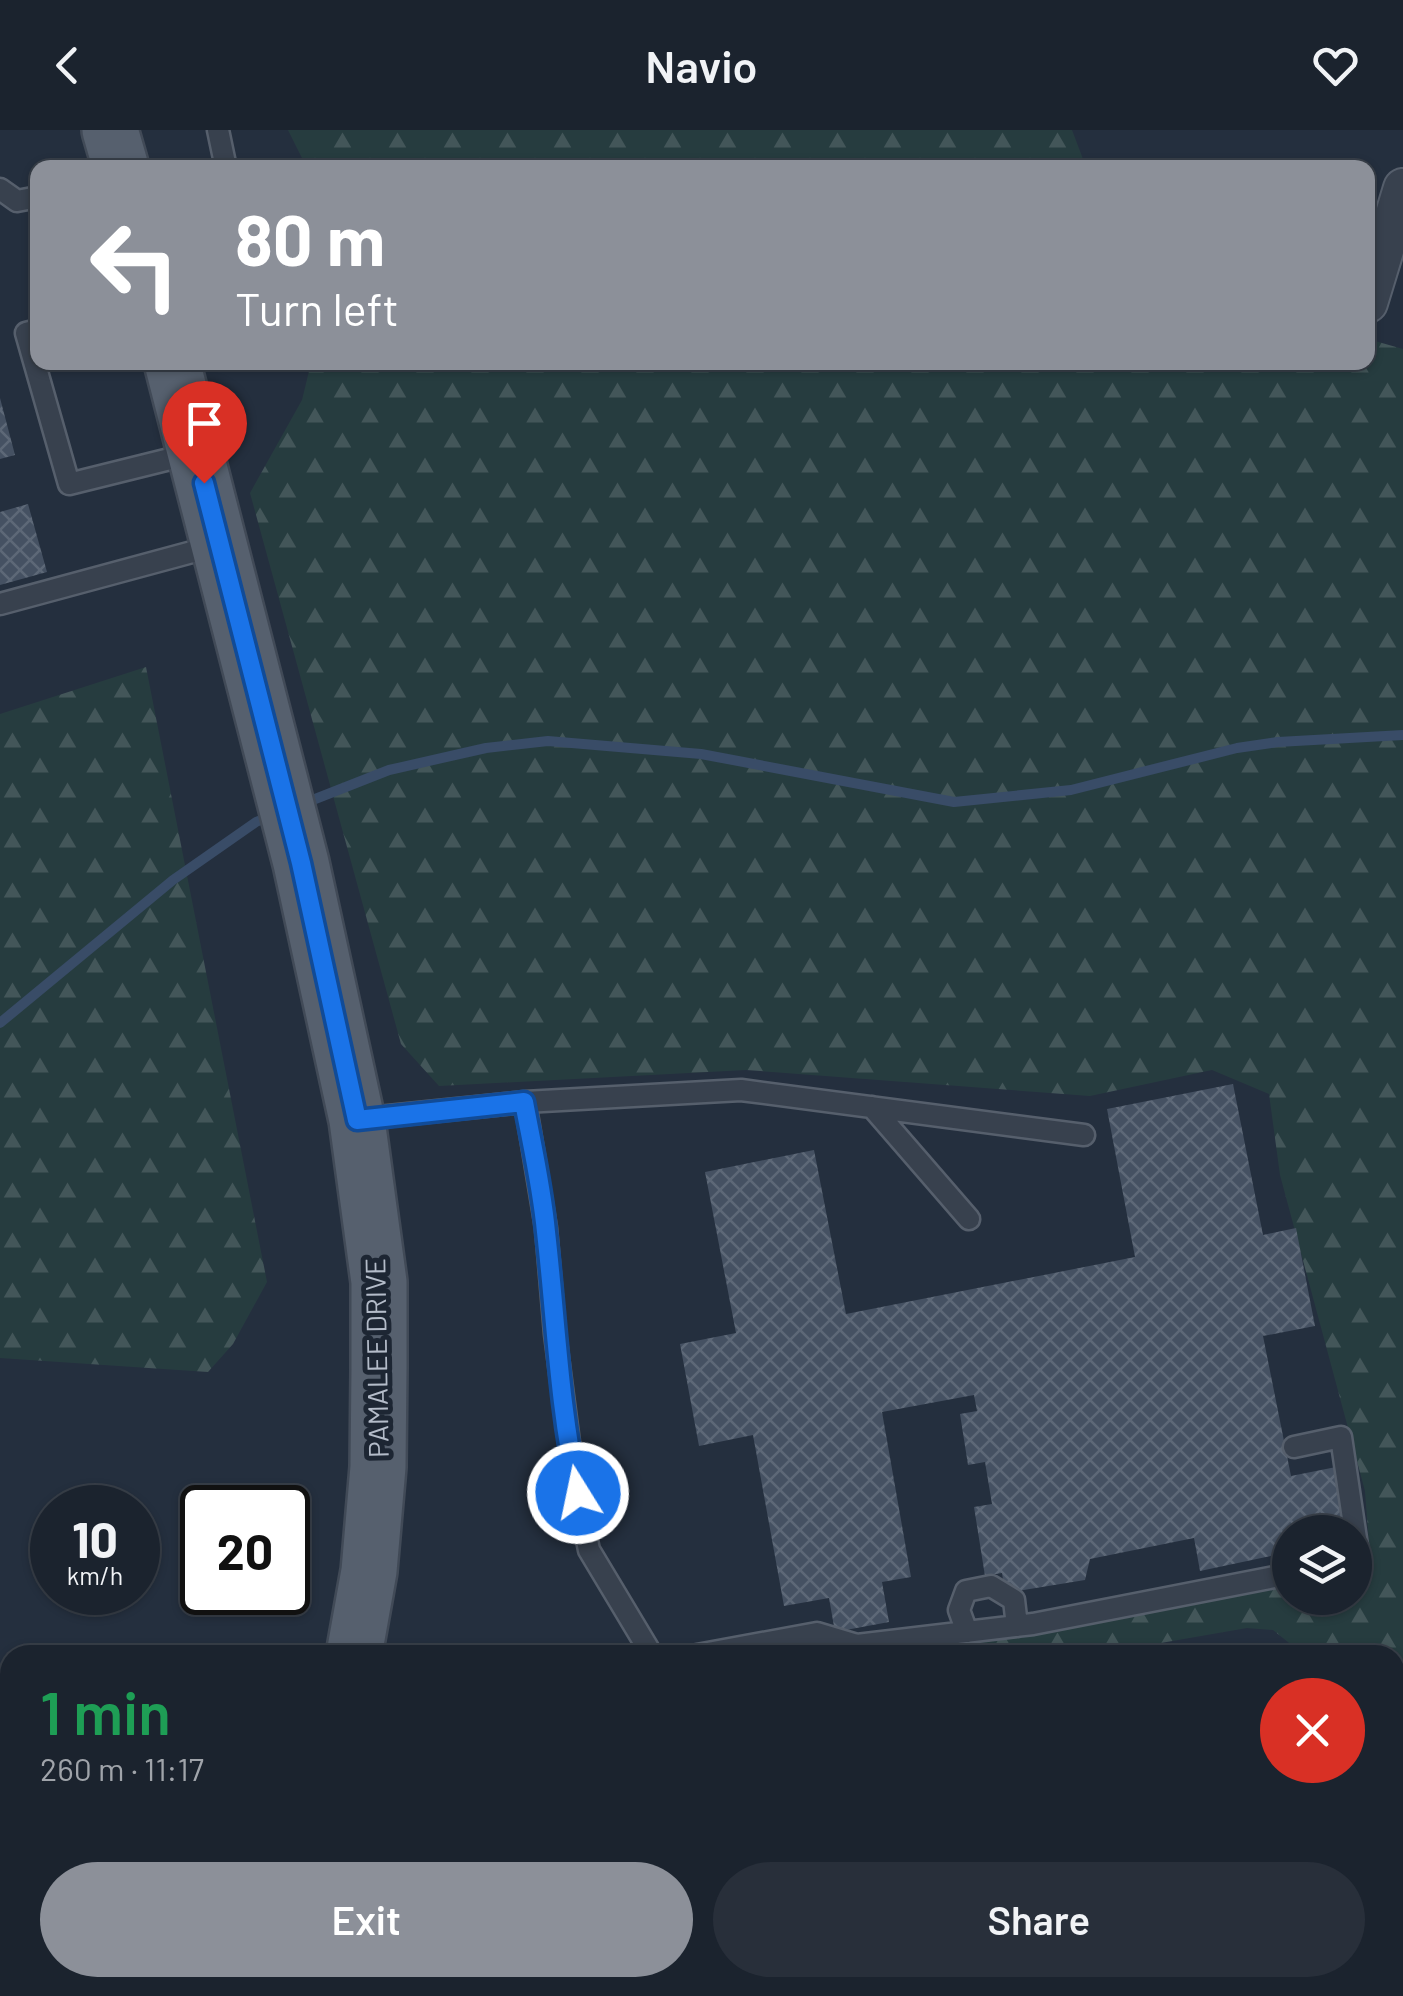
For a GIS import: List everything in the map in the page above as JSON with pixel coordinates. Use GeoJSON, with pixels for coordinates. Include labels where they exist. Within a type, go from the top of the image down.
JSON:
{"type":"FeatureCollection","features":[{"type":"Feature","properties":{"kind":"main road"},"geometry":{"type":"LineString","coordinates":[[110,130],[119,160]]}},
{"type":"Feature","properties":{"kind":"main road","name":"PAMALEE DRIVE"},"geometry":{"type":"LineString","coordinates":[[174,370],[301,863],[357,1120],[379,1282],[379,1369],[378,1468],[369,1572],[356,1645]]}},
{"type":"Feature","properties":{"kind":"street"},"geometry":{"type":"LineString","coordinates":[[1375,280],[1403,188]]}},
{"type":"Feature","properties":{"kind":"lane"},"geometry":{"type":"LineString","coordinates":[[218,130],[224,160]]}},
{"type":"Feature","properties":{"kind":"lane"},"geometry":{"type":"LineString","coordinates":[[0,189],[17,201],[30,199]]}},
{"type":"Feature","properties":{"kind":"lane"},"geometry":{"type":"LineString","coordinates":[[37,370],[69,484],[196,452]]}},
{"type":"Feature","properties":{"kind":"lane"},"geometry":{"type":"LineString","coordinates":[[0,604],[220,544]]}},
{"type":"Feature","properties":{"kind":"lane"},"geometry":{"type":"LineString","coordinates":[[357,1120],[524,1102],[741,1090],[1084,1135]]}},
{"type":"Feature","properties":{"kind":"lane"},"geometry":{"type":"LineString","coordinates":[[524,1102],[546,1228],[572,1465],[589,1550],[646,1645]]}},
{"type":"Feature","properties":{"kind":"lane"},"geometry":{"type":"LineString","coordinates":[[872,1107],[968,1218]]}},
{"type":"Feature","properties":{"kind":"lane"},"geometry":{"type":"LineString","coordinates":[[1294,1446],[1341,1436],[1353,1515]]}},
{"type":"Feature","properties":{"kind":"lane"},"geometry":{"type":"LineString","coordinates":[[752,1645],[817,1633],[857,1644],[1017,1626],[1272,1578]]}},
{"type":"Feature","properties":{"kind":"lane"},"geometry":{"type":"LineString","coordinates":[[967,1632],[959,1610],[966,1591],[991,1586],[1014,1600],[1017,1626]]}},
{"type":"Feature","properties":{"kind":"green space"},"geometry":{"type":"Polygon","coordinates":[[[288,130],[1072,130],[1083,160],[303,160],[288,130]]]}},
{"type":"Feature","properties":{"kind":"green space"},"geometry":{"type":"Polygon","coordinates":[[[1375,341],[1403,349],[1403,1645],[1292,1645],[1273,1630],[1247,1628],[1149,1645],[949,1645],[1272,1589],[1272,1615],[1372,1615],[1372,1515],[1367,1515],[1365,1491],[1280,1175],[1269,1094],[1212,1070],[1090,1096],[746,1070],[439,1086],[401,1044],[250,493],[302,400],[309,370],[1375,370],[1375,341]]]}},
{"type":"Feature","properties":{"kind":"green space"},"geometry":{"type":"Polygon","coordinates":[[[146,667],[267,1282],[233,1344],[208,1372],[0,1358],[0,714],[146,667]]]}},
{"type":"Feature","properties":{"kind":"building"},"geometry":{"type":"Polygon","coordinates":[[[0,398],[15,455],[0,459],[0,398]]]}},
{"type":"Feature","properties":{"kind":"building"},"geometry":{"type":"Polygon","coordinates":[[[28,504],[47,572],[0,585],[0,512],[28,504]]]}},
{"type":"Feature","properties":{"kind":"building"},"geometry":{"type":"Polygon","coordinates":[[[1233,1084],[1263,1235],[1296,1228],[1315,1326],[1263,1336],[1291,1476],[1336,1467],[1346,1515],[1272,1515],[1272,1556],[1200,1571],[1194,1538],[1090,1559],[1085,1580],[1005,1593],[1002,1573],[985,1576],[974,1507],[992,1504],[985,1462],[968,1465],[960,1414],[977,1411],[974,1395],[882,1412],[911,1577],[882,1582],[889,1622],[835,1632],[829,1598],[784,1606],[753,1435],[699,1446],[680,1344],[736,1333],[705,1172],[814,1150],[846,1314],[1135,1257],[1107,1109],[1233,1084]]]}},
{"type":"Feature","properties":{"kind":"waterway"},"geometry":{"type":"LineString","coordinates":[[305,803],[389,770],[486,748],[548,741],[701,754],[954,802],[1071,790],[1237,748],[1403,735]]}},
{"type":"Feature","properties":{"kind":"waterway"},"geometry":{"type":"LineString","coordinates":[[0,1023],[173,880],[270,816]]}},
{"type":"Feature","properties":{"kind":"route"},"geometry":{"type":"LineString","coordinates":[[204,483],[301,863],[357,1120],[524,1102],[546,1228],[555,1334],[578,1493]]}}]}
